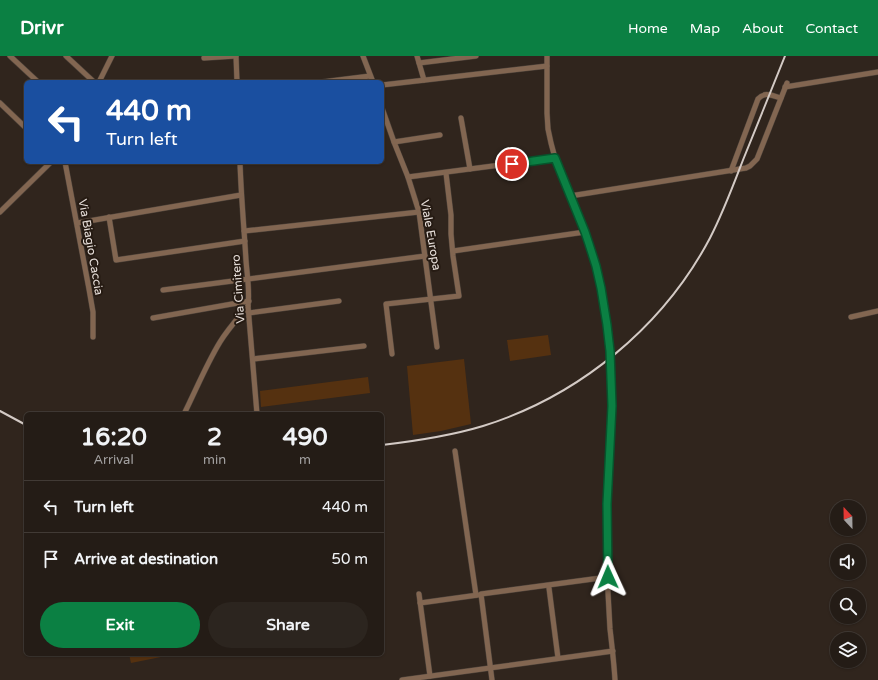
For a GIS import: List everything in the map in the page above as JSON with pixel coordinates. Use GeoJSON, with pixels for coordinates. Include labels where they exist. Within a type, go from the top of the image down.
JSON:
{"type":"FeatureCollection","features":[{"type":"Feature","properties":{"kind":"street"},"geometry":{"type":"LineString","coordinates":[[10,56],[36,80]]}},
{"type":"Feature","properties":{"kind":"street"},"geometry":{"type":"LineString","coordinates":[[66,56],[92,80]]}},
{"type":"Feature","properties":{"kind":"street"},"geometry":{"type":"LineString","coordinates":[[100,80],[112,56]]}},
{"type":"Feature","properties":{"kind":"street"},"geometry":{"type":"LineString","coordinates":[[204,58],[236,56],[237,80]]}},
{"type":"Feature","properties":{"kind":"street"},"geometry":{"type":"LineString","coordinates":[[363,56],[372,80]]}},
{"type":"Feature","properties":{"kind":"street"},"geometry":{"type":"LineString","coordinates":[[417,56],[424,80]]}},
{"type":"Feature","properties":{"kind":"street"},"geometry":{"type":"LineString","coordinates":[[420,62],[476,56]]}},
{"type":"Feature","properties":{"kind":"street"},"geometry":{"type":"LineString","coordinates":[[547,56],[548,124],[551,143],[555,158],[585,232],[596,266],[601,288],[610,351],[612,406],[607,504],[608,577],[610,628],[615,680]]}},
{"type":"Feature","properties":{"kind":"street"},"geometry":{"type":"LineString","coordinates":[[384,85],[547,66]]}},
{"type":"Feature","properties":{"kind":"street"},"geometry":{"type":"LineString","coordinates":[[570,196],[746,168],[753,164],[757,158],[786,85],[878,72]]}},
{"type":"Feature","properties":{"kind":"street"},"geometry":{"type":"LineString","coordinates":[[338,80],[370,76]]}},
{"type":"Feature","properties":{"kind":"street"},"geometry":{"type":"LineString","coordinates":[[731,171],[760,96],[765,94],[781,98]]}},
{"type":"Feature","properties":{"kind":"street"},"geometry":{"type":"LineString","coordinates":[[0,103],[24,126]]}},
{"type":"Feature","properties":{"kind":"street","name":"Viale Europa"},"geometry":{"type":"LineString","coordinates":[[384,114],[408,177],[419,212],[437,347]]}},
{"type":"Feature","properties":{"kind":"street"},"geometry":{"type":"LineString","coordinates":[[461,118],[470,169]]}},
{"type":"Feature","properties":{"kind":"street"},"geometry":{"type":"LineString","coordinates":[[394,142],[440,135]]}},
{"type":"Feature","properties":{"kind":"street"},"geometry":{"type":"LineString","coordinates":[[408,177],[555,158]]}},
{"type":"Feature","properties":{"kind":"street"},"geometry":{"type":"LineString","coordinates":[[0,212],[49,164]]}},
{"type":"Feature","properties":{"kind":"street","name":"Via Biagio Caccia"},"geometry":{"type":"LineString","coordinates":[[65,164],[89,288],[94,337]]}},
{"type":"Feature","properties":{"kind":"street","name":"Via Cimitero"},"geometry":{"type":"LineString","coordinates":[[240,164],[257,412]]}},
{"type":"Feature","properties":{"kind":"street"},"geometry":{"type":"LineString","coordinates":[[392,354],[386,304],[459,296],[451,234],[451,209],[446,173]]}},
{"type":"Feature","properties":{"kind":"street"},"geometry":{"type":"LineString","coordinates":[[76,223],[241,195]]}},
{"type":"Feature","properties":{"kind":"street"},"geometry":{"type":"LineString","coordinates":[[244,231],[419,212]]}},
{"type":"Feature","properties":{"kind":"street"},"geometry":{"type":"LineString","coordinates":[[109,217],[116,260],[245,241]]}},
{"type":"Feature","properties":{"kind":"street"},"geometry":{"type":"LineString","coordinates":[[453,251],[585,232]]}},
{"type":"Feature","properties":{"kind":"street"},"geometry":{"type":"LineString","coordinates":[[164,290],[425,256]]}},
{"type":"Feature","properties":{"kind":"street"},"geometry":{"type":"LineString","coordinates":[[249,313],[339,301]]}},
{"type":"Feature","properties":{"kind":"street"},"geometry":{"type":"LineString","coordinates":[[152,318],[249,304]]}},
{"type":"Feature","properties":{"kind":"street"},"geometry":{"type":"LineString","coordinates":[[185,412],[206,366],[220,341],[249,304]]}},
{"type":"Feature","properties":{"kind":"street"},"geometry":{"type":"LineString","coordinates":[[851,317],[878,311]]}},
{"type":"Feature","properties":{"kind":"street"},"geometry":{"type":"LineString","coordinates":[[253,359],[364,346]]}},
{"type":"Feature","properties":{"kind":"street"},"geometry":{"type":"LineString","coordinates":[[455,450],[492,680]]}},
{"type":"Feature","properties":{"kind":"street"},"geometry":{"type":"LineString","coordinates":[[420,603],[608,577]]}},
{"type":"Feature","properties":{"kind":"street"},"geometry":{"type":"LineString","coordinates":[[549,588],[558,658]]}},
{"type":"Feature","properties":{"kind":"street"},"geometry":{"type":"LineString","coordinates":[[419,594],[430,676]]}},
{"type":"Feature","properties":{"kind":"street"},"geometry":{"type":"LineString","coordinates":[[402,680],[613,651]]}},
{"type":"Feature","properties":{"kind":"shaded area"},"geometry":{"type":"Polygon","coordinates":[[[548,335],[551,355],[510,361],[507,340],[548,335]]]}},
{"type":"Feature","properties":{"kind":"shaded area"},"geometry":{"type":"Polygon","coordinates":[[[464,359],[471,424],[441,431],[413,435],[407,366],[464,359]]]}},
{"type":"Feature","properties":{"kind":"shaded area"},"geometry":{"type":"Polygon","coordinates":[[[368,377],[370,393],[261,407],[260,391],[368,377]]]}},
{"type":"Feature","properties":{"kind":"shaded area"},"geometry":{"type":"Polygon","coordinates":[[[129,656],[166,656],[131,663],[129,656]]]}},
{"type":"Feature","properties":{"kind":"railway"},"geometry":{"type":"LineString","coordinates":[[384,445],[458,433],[483,426],[518,413],[585,377],[615,354],[643,329],[668,301],[691,270],[710,238],[728,199],[785,56]]}},
{"type":"Feature","properties":{"kind":"railway"},"geometry":{"type":"LineString","coordinates":[[0,411],[24,424]]}},
{"type":"Feature","properties":{"kind":"route"},"geometry":{"type":"LineString","coordinates":[[512,164],[555,158],[585,232],[596,266],[607,325],[612,386],[607,504],[608,577]]}}]}
